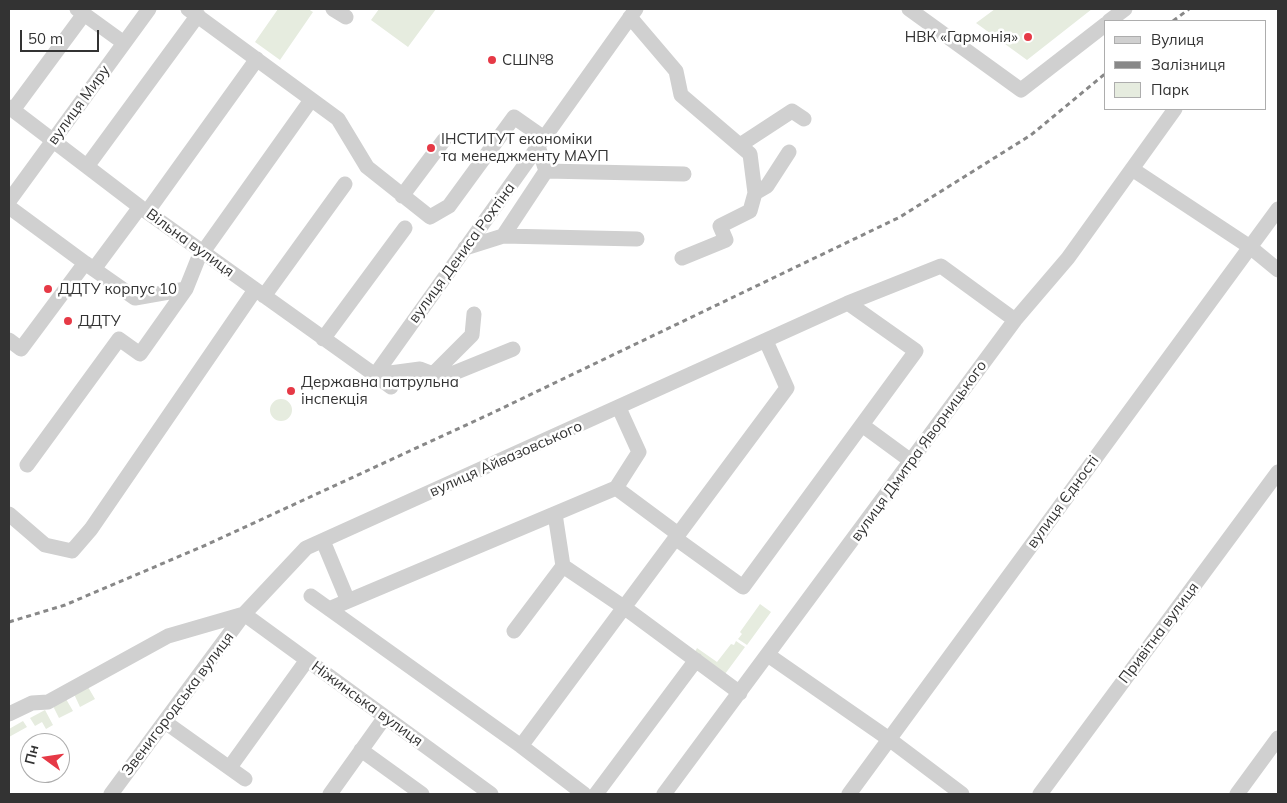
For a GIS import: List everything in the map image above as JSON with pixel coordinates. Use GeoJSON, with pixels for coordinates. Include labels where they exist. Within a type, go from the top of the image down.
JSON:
{"type":"FeatureCollection","features":[{"type":"Feature","properties":{"kind":"street","name":"вулиця Миру"},"geometry":{"type":"LineString","coordinates":[[9,201],[149,9]]}},
{"type":"Feature","properties":{"kind":"street"},"geometry":{"type":"LineString","coordinates":[[332,9],[346,17]]}},
{"type":"Feature","properties":{"kind":"street"},"geometry":{"type":"LineString","coordinates":[[909,9],[1021,90],[1104,26]]}},
{"type":"Feature","properties":{"kind":"street"},"geometry":{"type":"LineString","coordinates":[[1110,20],[1125,9]]}},
{"type":"Feature","properties":{"kind":"street"},"geometry":{"type":"LineString","coordinates":[[11,108],[81,11],[124,43]]}},
{"type":"Feature","properties":{"kind":"street"},"geometry":{"type":"LineString","coordinates":[[88,166],[193,12],[338,119],[367,167],[430,217],[449,206],[514,117],[541,142],[546,171],[503,236]]}},
{"type":"Feature","properties":{"kind":"street"},"geometry":{"type":"LineString","coordinates":[[633,13],[676,71],[681,95],[750,154],[755,193],[750,211],[720,226],[726,240],[682,258]]}},
{"type":"Feature","properties":{"kind":"street","name":"вулиця Дениса Рохтіна"},"geometry":{"type":"LineString","coordinates":[[375,375],[633,13]]}},
{"type":"Feature","properties":{"kind":"street"},"geometry":{"type":"LineString","coordinates":[[9,340],[21,349],[90,266],[144,209],[257,59]]}},
{"type":"Feature","properties":{"kind":"street"},"geometry":{"type":"LineString","coordinates":[[27,464],[119,339],[140,354],[186,289],[198,259],[311,100]]}},
{"type":"Feature","properties":{"kind":"street","name":"Вільна вулиця"},"geometry":{"type":"LineString","coordinates":[[11,108],[144,209],[391,387]]}},
{"type":"Feature","properties":{"kind":"street","name":"вулиця Дмитра Яворницького"},"geometry":{"type":"LineString","coordinates":[[664,794],[1015,320],[1068,258],[1174,110]]}},
{"type":"Feature","properties":{"kind":"street"},"geometry":{"type":"LineString","coordinates":[[740,145],[792,111],[804,119]]}},
{"type":"Feature","properties":{"kind":"street"},"geometry":{"type":"LineString","coordinates":[[402,196],[444,140]]}},
{"type":"Feature","properties":{"kind":"street"},"geometry":{"type":"LineString","coordinates":[[755,193],[767,186],[789,152]]}},
{"type":"Feature","properties":{"kind":"street"},"geometry":{"type":"LineString","coordinates":[[1132,168],[1250,247],[1278,270]]}},
{"type":"Feature","properties":{"kind":"street"},"geometry":{"type":"LineString","coordinates":[[546,171],[684,174]]}},
{"type":"Feature","properties":{"kind":"street"},"geometry":{"type":"LineString","coordinates":[[9,514],[45,545],[72,551],[91,529],[259,293],[345,184]]}},
{"type":"Feature","properties":{"kind":"street"},"geometry":{"type":"LineString","coordinates":[[9,207],[135,298],[186,289]]}},
{"type":"Feature","properties":{"kind":"street","name":"вулиця Єдності"},"geometry":{"type":"LineString","coordinates":[[848,794],[1278,209]]}},
{"type":"Feature","properties":{"kind":"street"},"geometry":{"type":"LineString","coordinates":[[323,338],[405,228]]}},
{"type":"Feature","properties":{"kind":"street"},"geometry":{"type":"LineString","coordinates":[[465,248],[503,236],[637,239]]}},
{"type":"Feature","properties":{"kind":"street","name":"вулиця Айвазовського"},"geometry":{"type":"LineString","coordinates":[[244,614],[306,548],[848,303],[941,266],[1015,320]]}},
{"type":"Feature","properties":{"kind":"street"},"geometry":{"type":"LineString","coordinates":[[616,488],[743,587],[916,351],[848,303]]}},
{"type":"Feature","properties":{"kind":"street"},"geometry":{"type":"LineString","coordinates":[[433,374],[472,335],[474,314]]}},
{"type":"Feature","properties":{"kind":"street"},"geometry":{"type":"LineString","coordinates":[[521,746],[787,388],[766,341]]}},
{"type":"Feature","properties":{"kind":"street"},"geometry":{"type":"LineString","coordinates":[[375,375],[420,369],[433,374],[454,373],[514,349]]}},
{"type":"Feature","properties":{"kind":"street"},"geometry":{"type":"LineString","coordinates":[[329,609],[616,488],[639,452],[619,408]]}},
{"type":"Feature","properties":{"kind":"street"},"geometry":{"type":"LineString","coordinates":[[862,425],[912,461]]}},
{"type":"Feature","properties":{"kind":"street","name":"Привітна вулиця"},"geometry":{"type":"LineString","coordinates":[[1040,794],[1278,472]]}},
{"type":"Feature","properties":{"kind":"street"},"geometry":{"type":"LineString","coordinates":[[514,631],[563,566],[555,514]]}},
{"type":"Feature","properties":{"kind":"street"},"geometry":{"type":"LineString","coordinates":[[323,540],[348,601]]}},
{"type":"Feature","properties":{"kind":"street"},"geometry":{"type":"LineString","coordinates":[[563,566],[625,608],[740,693]]}},
{"type":"Feature","properties":{"kind":"street"},"geometry":{"type":"LineString","coordinates":[[311,596],[521,746],[584,794]]}},
{"type":"Feature","properties":{"kind":"street"},"geometry":{"type":"LineString","coordinates":[[9,714],[32,703],[48,702],[168,636],[244,614]]}},
{"type":"Feature","properties":{"kind":"street","name":"Ніжинська вулиця"},"geometry":{"type":"LineString","coordinates":[[244,614],[491,794]]}},
{"type":"Feature","properties":{"kind":"street","name":"Звенигородська вулиця"},"geometry":{"type":"LineString","coordinates":[[111,794],[244,614]]}},
{"type":"Feature","properties":{"kind":"street"},"geometry":{"type":"LineString","coordinates":[[768,655],[889,739],[962,794]]}},
{"type":"Feature","properties":{"kind":"street"},"geometry":{"type":"LineString","coordinates":[[230,768],[307,660]]}},
{"type":"Feature","properties":{"kind":"street"},"geometry":{"type":"LineString","coordinates":[[596,794],[696,660]]}},
{"type":"Feature","properties":{"kind":"street"},"geometry":{"type":"LineString","coordinates":[[330,794],[385,717]]}},
{"type":"Feature","properties":{"kind":"street"},"geometry":{"type":"LineString","coordinates":[[165,722],[245,778]]}},
{"type":"Feature","properties":{"kind":"street"},"geometry":{"type":"LineString","coordinates":[[1237,794],[1278,738]]}},
{"type":"Feature","properties":{"kind":"street"},"geometry":{"type":"LineString","coordinates":[[361,750],[422,794]]}},
{"type":"Feature","properties":{"kind":"green space"},"geometry":{"type":"Polygon","coordinates":[[[278,9],[308,9],[313,12],[280,60],[255,42],[278,9]]]}},
{"type":"Feature","properties":{"kind":"green space"},"geometry":{"type":"Polygon","coordinates":[[[379,9],[436,9],[408,47],[371,20],[379,9]]]}},
{"type":"Feature","properties":{"kind":"green space","name":"НВК «Гармонія»"},"geometry":{"type":"Polygon","coordinates":[[[995,9],[1092,9],[1027,60],[976,23],[995,9]]]}},
{"type":"Feature","properties":{"kind":"green space"},"geometry":{"type":"Polygon","coordinates":[[[281,399],[289,402],[292,410],[289,418],[281,421],[273,418],[270,410],[273,402],[281,399]]]}},
{"type":"Feature","properties":{"kind":"green space"},"geometry":{"type":"Polygon","coordinates":[[[760,604],[771,612],[747,645],[738,639],[742,634],[740,632],[760,604]]]}},
{"type":"Feature","properties":{"kind":"green space"},"geometry":{"type":"Polygon","coordinates":[[[736,641],[745,647],[725,674],[695,652],[697,648],[717,662],[731,644],[734,645],[736,641]]]}},
{"type":"Feature","properties":{"kind":"green space"},"geometry":{"type":"Polygon","coordinates":[[[88,687],[95,699],[80,707],[74,694],[88,687]]]}},
{"type":"Feature","properties":{"kind":"green space"},"geometry":{"type":"Polygon","coordinates":[[[66,699],[73,711],[59,718],[53,706],[66,699]]]}},
{"type":"Feature","properties":{"kind":"green space"},"geometry":{"type":"Polygon","coordinates":[[[45,710],[53,725],[46,729],[42,722],[35,726],[30,718],[45,710]]]}},
{"type":"Feature","properties":{"kind":"green space"},"geometry":{"type":"Polygon","coordinates":[[[23,721],[27,727],[9,737],[9,729],[23,721]]]}},
{"type":"Feature","properties":{"kind":"railway"},"geometry":{"type":"LineString","coordinates":[[1174,20],[1189,9]]}},
{"type":"Feature","properties":{"kind":"railway"},"geometry":{"type":"LineString","coordinates":[[9,622],[65,605],[206,545],[490,414],[900,217],[1031,135],[1104,75]]}},
{"type":"Feature","properties":{"kind":"place","name":"НВК «Гармонія»"},"geometry":{"type":"Point","coordinates":[1028,37]}},
{"type":"Feature","properties":{"kind":"place","name":"СШ№8"},"geometry":{"type":"Point","coordinates":[492,60]}},
{"type":"Feature","properties":{"kind":"place","name":"ІНСТИТУТ економіки та менеджменту МАУП"},"geometry":{"type":"Point","coordinates":[431,148]}},
{"type":"Feature","properties":{"kind":"place","name":"ДДТУ корпус 10"},"geometry":{"type":"Point","coordinates":[48,289]}},
{"type":"Feature","properties":{"kind":"place","name":"ДДТУ"},"geometry":{"type":"Point","coordinates":[68,321]}},
{"type":"Feature","properties":{"kind":"place","name":"Державна патрульна інспекція"},"geometry":{"type":"Point","coordinates":[291,391]}}]}
